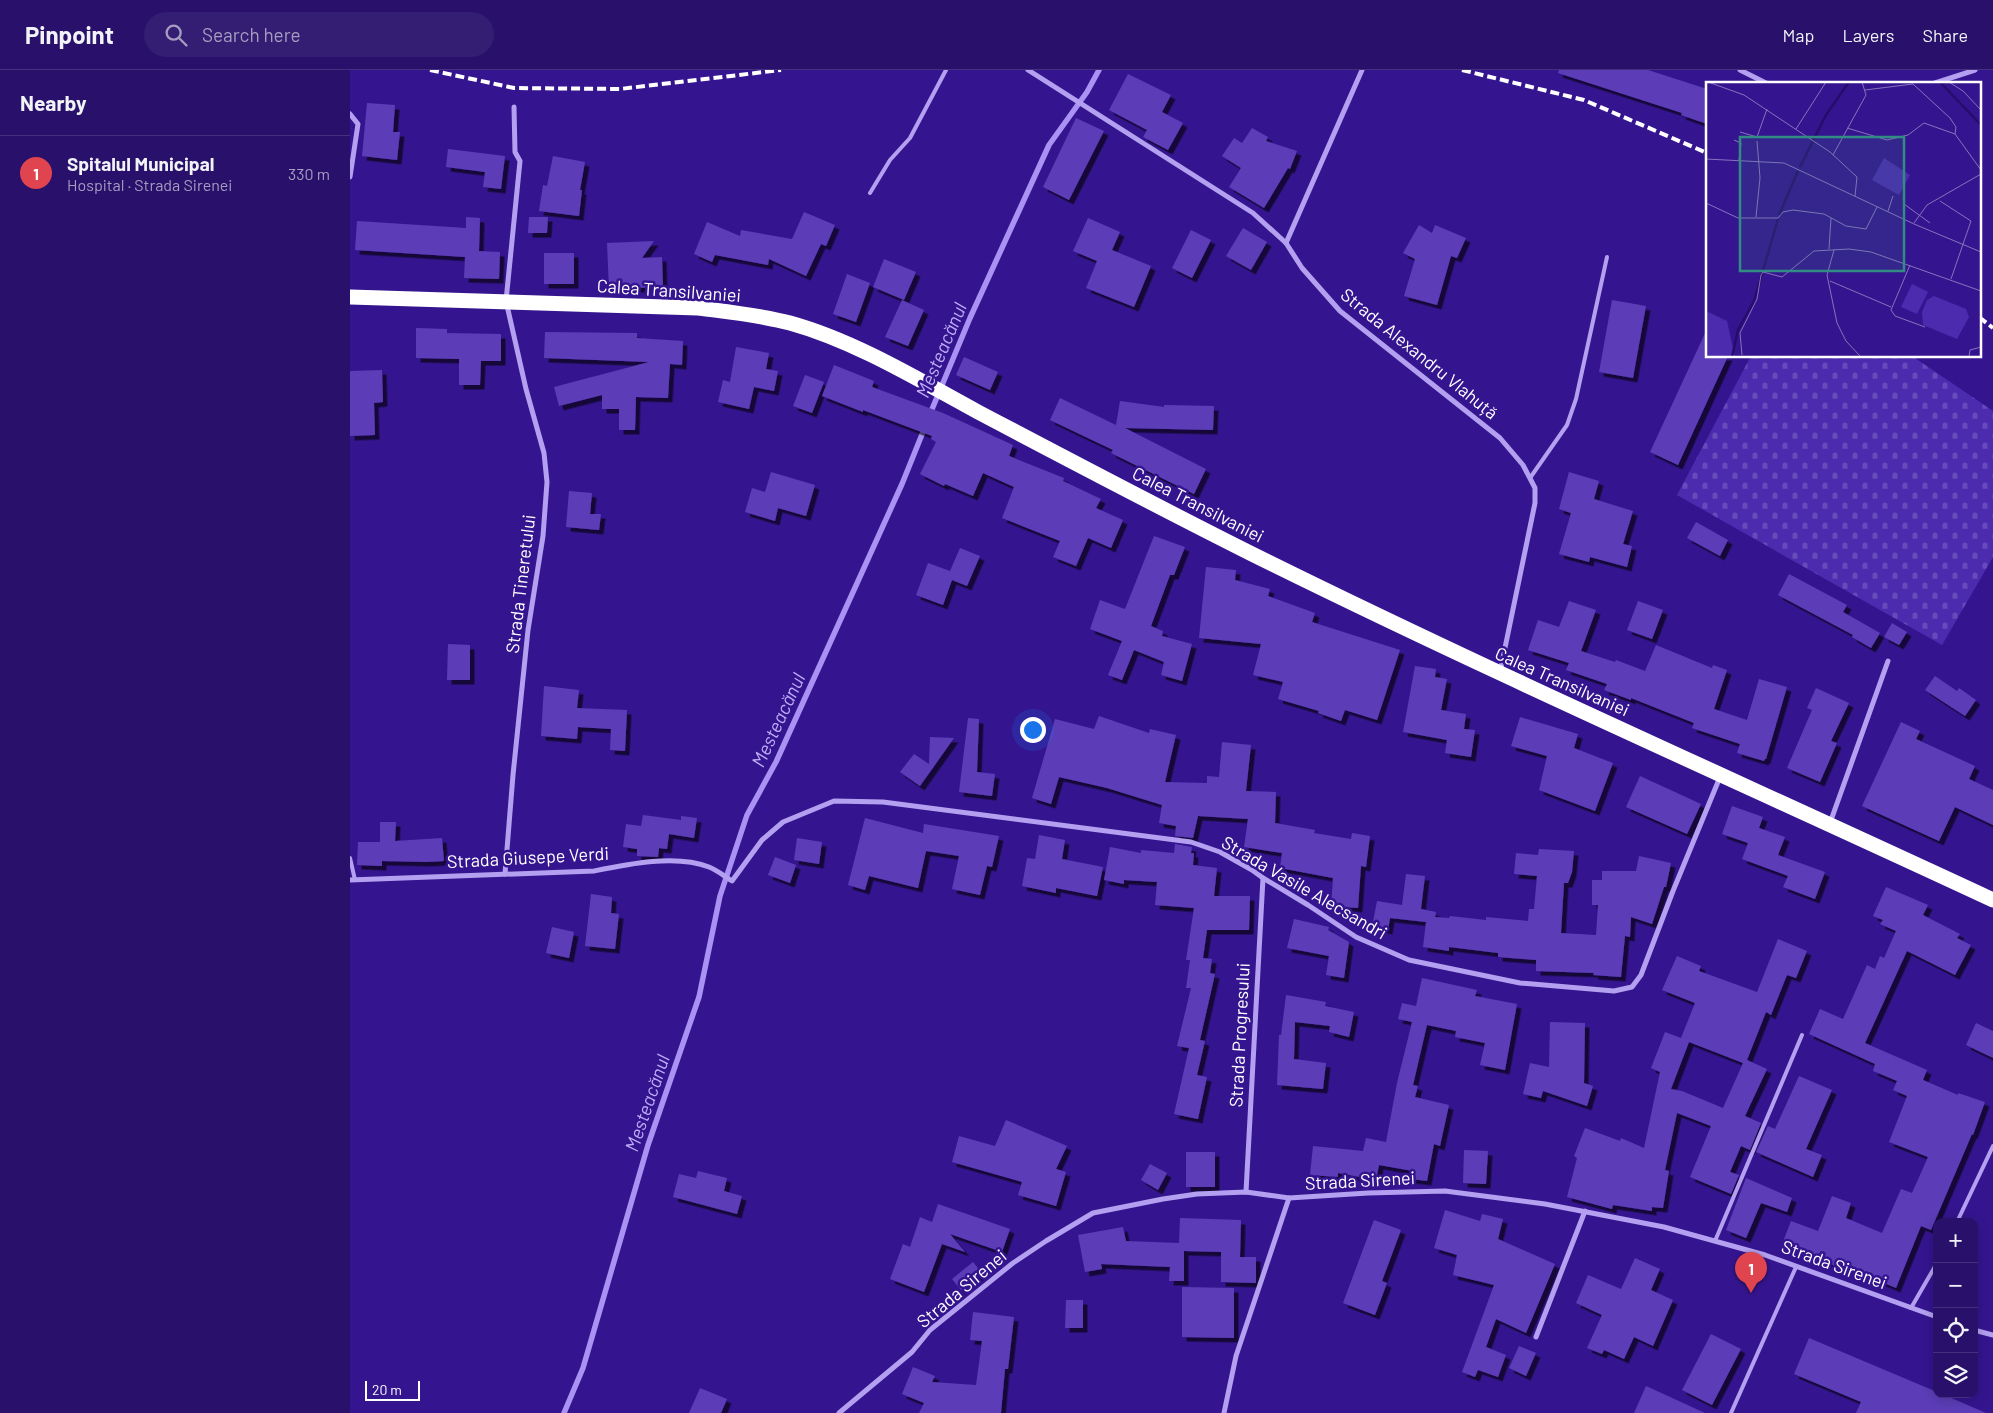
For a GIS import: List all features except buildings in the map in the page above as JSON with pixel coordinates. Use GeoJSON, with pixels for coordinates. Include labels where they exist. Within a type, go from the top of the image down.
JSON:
{"type":"FeatureCollection","features":[{"type":"Feature","properties":{"kind":"highway","name":"Calea Transilvaniei"},"geometry":{"type":"LineString","coordinates":[[350,297],[698,308],[790,323],[862,352],[1144,500],[1362,609],[1993,900]]}},
{"type":"Feature","properties":{"kind":"street","name":"Strada Alexandru Vlahuță"},"geometry":{"type":"LineString","coordinates":[[1028,70],[1253,214],[1286,243],[1302,268],[1340,311],[1500,438],[1523,465],[1535,488],[1535,503],[1500,674]]}},
{"type":"Feature","properties":{"kind":"street"},"geometry":{"type":"LineString","coordinates":[[1286,243],[1362,70]]}},
{"type":"Feature","properties":{"kind":"street"},"geometry":{"type":"LineString","coordinates":[[1740,70],[1764,82]]}},
{"type":"Feature","properties":{"kind":"street"},"geometry":{"type":"LineString","coordinates":[[1938,82],[1975,70]]}},
{"type":"Feature","properties":{"kind":"street","name":"Strada Tineretului"},"geometry":{"type":"LineString","coordinates":[[505,874],[528,630],[543,536],[547,482],[544,454],[526,390],[506,301],[520,161],[515,152],[514,107]]}},
{"type":"Feature","properties":{"kind":"street"},"geometry":{"type":"LineString","coordinates":[[350,114],[358,124],[350,177]]}},
{"type":"Feature","properties":{"kind":"street"},"geometry":{"type":"LineString","coordinates":[[1830,824],[1888,661]]}},
{"type":"Feature","properties":{"kind":"street","name":"Strada Vasile Alecsandri"},"geometry":{"type":"LineString","coordinates":[[732,881],[762,840],[783,822],[834,801],[882,802],[1191,842],[1220,852],[1308,905],[1356,937],[1409,960],[1520,983],[1614,991],[1632,986],[1641,975],[1721,774]]}},
{"type":"Feature","properties":{"kind":"street","name":"Strada Giusepe Verdi"},"geometry":{"type":"LineString","coordinates":[[353,880],[594,871],[628,864],[686,861],[710,867],[732,881]]}},
{"type":"Feature","properties":{"kind":"street","name":"Strada Progresului"},"geometry":{"type":"LineString","coordinates":[[1246,1192],[1263,878]]}},
{"type":"Feature","properties":{"kind":"street","name":"Strada Sirenei"},"geometry":{"type":"LineString","coordinates":[[839,1413],[912,1352],[930,1330],[1013,1263],[1093,1213],[1163,1198],[1224,1192],[1246,1192],[1289,1198],[1397,1192],[1445,1192],[1491,1196],[1585,1212],[1664,1228],[1765,1255],[1933,1316]]}},
{"type":"Feature","properties":{"kind":"street"},"geometry":{"type":"LineString","coordinates":[[1224,1413],[1236,1356],[1289,1198]]}},
{"type":"Feature","properties":{"kind":"street"},"geometry":{"type":"LineString","coordinates":[[1536,1337],[1585,1212]]}},
{"type":"Feature","properties":{"kind":"street"},"geometry":{"type":"LineString","coordinates":[[1978,1331],[1993,1335]]}},
{"type":"Feature","properties":{"kind":"lane"},"geometry":{"type":"LineString","coordinates":[[870,193],[890,160],[910,138],[946,70]]}},
{"type":"Feature","properties":{"kind":"lane"},"geometry":{"type":"LineString","coordinates":[[1530,478],[1567,424],[1573,408],[1607,256]]}},
{"type":"Feature","properties":{"kind":"lane"},"geometry":{"type":"LineString","coordinates":[[350,858],[353,880]]}},
{"type":"Feature","properties":{"kind":"lane"},"geometry":{"type":"LineString","coordinates":[[1714,1241],[1802,1036]]}},
{"type":"Feature","properties":{"kind":"lane"},"geometry":{"type":"LineString","coordinates":[[1959,1218],[1993,1146]]}},
{"type":"Feature","properties":{"kind":"lane"},"geometry":{"type":"LineString","coordinates":[[1731,1413],[1796,1267]]}},
{"type":"Feature","properties":{"kind":"lane"},"geometry":{"type":"LineString","coordinates":[[1911,1308],[1933,1270]]}},
{"type":"Feature","properties":{"kind":"green space"},"geometry":{"type":"Polygon","coordinates":[[[1750,358],[1915,358],[1993,411],[1993,557],[1942,645],[1677,495],[1750,358]]]}},
{"type":"Feature","properties":{"kind":"waterway","name":"Mesteacănul"},"geometry":{"type":"LineString","coordinates":[[930,414],[970,318],[1049,145],[1087,92],[1099,70]]}},
{"type":"Feature","properties":{"kind":"waterway","name":"Mesteacănul"},"geometry":{"type":"LineString","coordinates":[[564,1413],[583,1368],[648,1145],[699,997],[720,896],[747,815],[776,762],[902,484],[925,427]]}},
{"type":"Feature","properties":{"kind":"railway"},"geometry":{"type":"LineString","coordinates":[[430,70],[514,88],[620,89],[781,70]]}},
{"type":"Feature","properties":{"kind":"railway"},"geometry":{"type":"LineString","coordinates":[[1462,70],[1584,100],[1706,153]]}},
{"type":"Feature","properties":{"kind":"railway"},"geometry":{"type":"LineString","coordinates":[[1980,318],[1993,328]]}},
{"type":"Feature","properties":{"kind":"place","name":"Spitalul Municipal"},"geometry":{"type":"Point","coordinates":[1751,1293]}}]}
